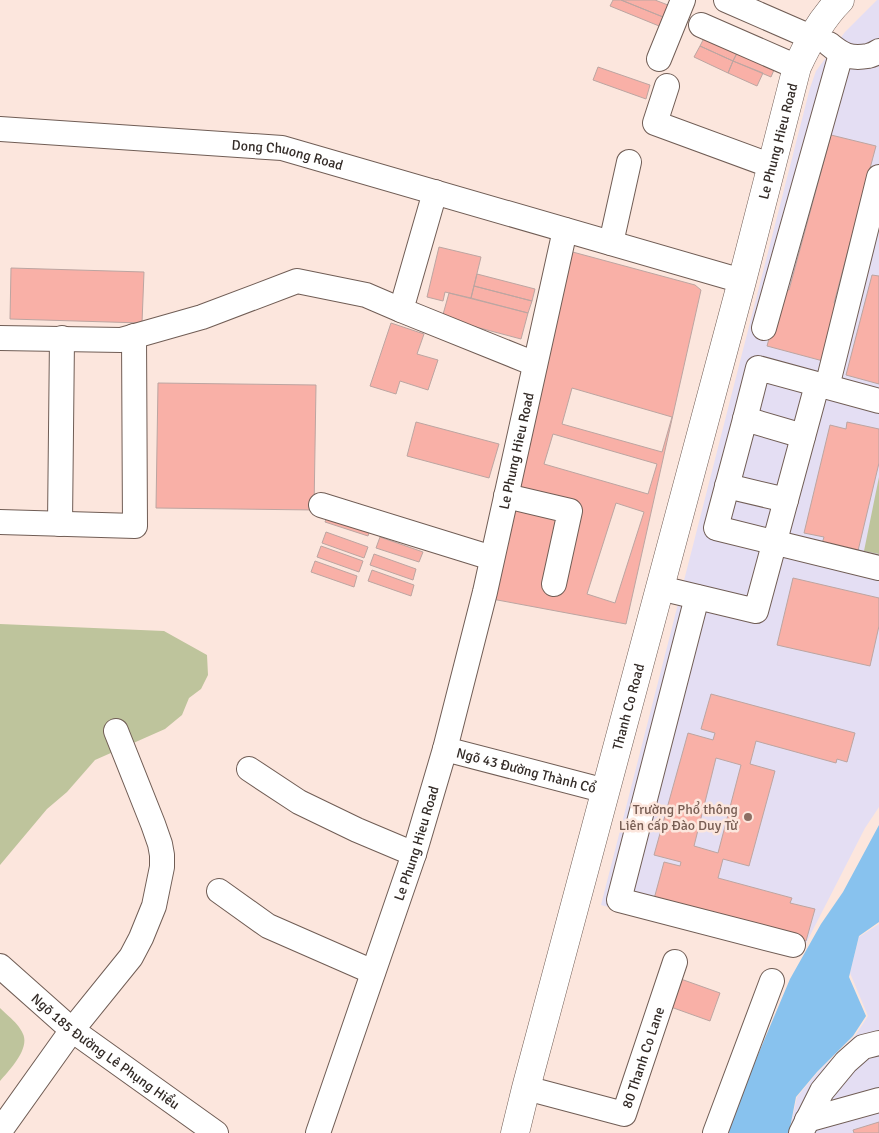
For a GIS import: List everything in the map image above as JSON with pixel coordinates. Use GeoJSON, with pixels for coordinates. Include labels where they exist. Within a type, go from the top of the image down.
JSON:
{"type":"FeatureCollection","features":[{"type":"Feature","properties":{"kind":"main road","name":"Le Phung Hieu Road"},"geometry":{"type":"LineString","coordinates":[[742,281],[797,67],[836,1]]}},
{"type":"Feature","properties":{"kind":"main road","name":"Thanh Co Road"},"geometry":{"type":"LineString","coordinates":[[515,1133],[742,281]]}},
{"type":"Feature","properties":{"kind":"street"},"geometry":{"type":"LineString","coordinates":[[659,59],[683,0]]}},
{"type":"Feature","properties":{"kind":"street"},"geometry":{"type":"LineString","coordinates":[[726,0],[814,36],[841,54],[855,57],[876,54],[879,51]]}},
{"type":"Feature","properties":{"kind":"street"},"geometry":{"type":"LineString","coordinates":[[701,25],[797,67]]}},
{"type":"Feature","properties":{"kind":"street"},"geometry":{"type":"LineString","coordinates":[[764,328],[841,54]]}},
{"type":"Feature","properties":{"kind":"street"},"geometry":{"type":"LineString","coordinates":[[667,86],[655,123],[772,166]]}},
{"type":"Feature","properties":{"kind":"street","name":"Dong Chuong Road"},"geometry":{"type":"LineString","coordinates":[[0,128],[282,148],[565,230]]}},
{"type":"Feature","properties":{"kind":"street"},"geometry":{"type":"LineString","coordinates":[[611,243],[630,162]]}},
{"type":"Feature","properties":{"kind":"street"},"geometry":{"type":"LineString","coordinates":[[660,588],[756,612],[803,436],[822,386],[879,177]]}},
{"type":"Feature","properties":{"kind":"street"},"geometry":{"type":"LineString","coordinates":[[401,310],[435,192]]}},
{"type":"Feature","properties":{"kind":"street"},"geometry":{"type":"LineString","coordinates":[[565,230],[742,281]]}},
{"type":"Feature","properties":{"kind":"street","name":"Le Phung Hieu Road"},"geometry":{"type":"LineString","coordinates":[[318,1133],[414,854],[445,749],[485,592],[565,230]]}},
{"type":"Feature","properties":{"kind":"street"},"geometry":{"type":"LineString","coordinates":[[0,338],[121,340],[202,317],[297,282],[366,295],[535,364]]}},
{"type":"Feature","properties":{"kind":"street"},"geometry":{"type":"LineString","coordinates":[[0,522],[135,526],[134,336]]}},
{"type":"Feature","properties":{"kind":"street"},"geometry":{"type":"LineString","coordinates":[[60,524],[62,338]]}},
{"type":"Feature","properties":{"kind":"street"},"geometry":{"type":"LineString","coordinates":[[879,401],[758,368],[716,528],[879,568]]}},
{"type":"Feature","properties":{"kind":"street"},"geometry":{"type":"LineString","coordinates":[[744,419],[803,436]]}},
{"type":"Feature","properties":{"kind":"street"},"geometry":{"type":"LineString","coordinates":[[727,486],[786,500]]}},
{"type":"Feature","properties":{"kind":"street"},"geometry":{"type":"LineString","coordinates":[[506,496],[570,511],[554,584]]}},
{"type":"Feature","properties":{"kind":"street"},"geometry":{"type":"LineString","coordinates":[[321,505],[492,558]]}},
{"type":"Feature","properties":{"kind":"street"},"geometry":{"type":"LineString","coordinates":[[697,597],[619,900],[793,945]]}},
{"type":"Feature","properties":{"kind":"street"},"geometry":{"type":"LineString","coordinates":[[0,1131],[72,1030],[131,957],[154,906],[162,867],[161,850],[153,824],[116,731]]}},
{"type":"Feature","properties":{"kind":"street","name":"Ngõ 43 Đường Thành Cổ"},"geometry":{"type":"LineString","coordinates":[[445,749],[606,791]]}},
{"type":"Feature","properties":{"kind":"street"},"geometry":{"type":"LineString","coordinates":[[249,769],[300,802],[357,830],[414,854]]}},
{"type":"Feature","properties":{"kind":"street"},"geometry":{"type":"LineString","coordinates":[[219,892],[268,926],[373,972]]}},
{"type":"Feature","properties":{"kind":"street","name":"80 Thanh Co Lane"},"geometry":{"type":"LineString","coordinates":[[526,1088],[621,1123],[675,962]]}},
{"type":"Feature","properties":{"kind":"street","name":"Ngõ 185 Đường Lê Phụng Hiểu"},"geometry":{"type":"LineString","coordinates":[[0,966],[72,1030],[216,1133]]}},
{"type":"Feature","properties":{"kind":"street"},"geometry":{"type":"LineString","coordinates":[[715,1133],[772,981]]}},
{"type":"Feature","properties":{"kind":"street"},"geometry":{"type":"LineString","coordinates":[[804,1126],[822,1091],[846,1062],[863,1047],[879,1042]]}},
{"type":"Feature","properties":{"kind":"street"},"geometry":{"type":"LineString","coordinates":[[804,1126],[879,1100]]}},
{"type":"Feature","properties":{"kind":"shaded area"},"geometry":{"type":"Polygon","coordinates":[[[879,0],[879,807],[865,828],[799,957],[601,905],[810,88],[816,71],[845,32],[879,0]]]}},
{"type":"Feature","properties":{"kind":"shaded area"},"geometry":{"type":"Polygon","coordinates":[[[879,924],[879,1133],[789,1133],[797,1097],[817,1073],[855,1036],[868,1016],[850,973],[859,937],[879,924]]]}},
{"type":"Feature","properties":{"kind":"green space"},"geometry":{"type":"Polygon","coordinates":[[[879,477],[879,554],[864,551],[879,477]]]}},
{"type":"Feature","properties":{"kind":"green space"},"geometry":{"type":"Polygon","coordinates":[[[0,624],[164,631],[207,655],[208,675],[201,689],[189,698],[182,715],[165,729],[95,760],[67,792],[47,809],[0,865],[0,624]]]}},
{"type":"Feature","properties":{"kind":"green space"},"geometry":{"type":"Polygon","coordinates":[[[0,1008],[19,1027],[23,1034],[24,1046],[18,1059],[0,1081],[0,1008]]]}},
{"type":"Feature","properties":{"kind":"water"},"geometry":{"type":"Polygon","coordinates":[[[879,825],[879,922],[859,936],[849,977],[866,1016],[853,1036],[817,1072],[796,1097],[789,1133],[725,1133],[790,979],[821,924],[843,892],[879,825]]]}},
{"type":"Feature","properties":{"kind":"building"},"geometry":{"type":"Polygon","coordinates":[[[613,0],[621,0],[668,19],[664,28],[610,6],[613,0]]]}},
{"type":"Feature","properties":{"kind":"building"},"geometry":{"type":"Polygon","coordinates":[[[621,0],[655,0],[673,7],[668,19],[621,0]]]}},
{"type":"Feature","properties":{"kind":"building"},"geometry":{"type":"Polygon","coordinates":[[[707,32],[740,47],[733,61],[700,46],[707,32]]]}},
{"type":"Feature","properties":{"kind":"building"},"geometry":{"type":"Polygon","coordinates":[[[700,46],[733,61],[728,73],[694,57],[700,46]]]}},
{"type":"Feature","properties":{"kind":"building"},"geometry":{"type":"Polygon","coordinates":[[[740,47],[777,63],[771,77],[733,61],[740,47]]]}},
{"type":"Feature","properties":{"kind":"building"},"geometry":{"type":"Polygon","coordinates":[[[733,61],[763,73],[757,86],[728,73],[733,61]]]}},
{"type":"Feature","properties":{"kind":"building"},"geometry":{"type":"Polygon","coordinates":[[[598,67],[650,85],[646,99],[593,80],[598,67]]]}},
{"type":"Feature","properties":{"kind":"building"},"geometry":{"type":"Polygon","coordinates":[[[831,135],[876,146],[834,303],[838,305],[823,361],[767,346],[783,288],[789,290],[831,135]]]}},
{"type":"Feature","properties":{"kind":"building"},"geometry":{"type":"Polygon","coordinates":[[[439,247],[481,257],[471,298],[445,292],[443,301],[427,297],[439,247]]]}},
{"type":"Feature","properties":{"kind":"building"},"geometry":{"type":"Polygon","coordinates":[[[569,251],[695,285],[701,290],[626,624],[492,599],[569,251]]]}},
{"type":"Feature","properties":{"kind":"building"},"geometry":{"type":"Polygon","coordinates":[[[11,268],[144,272],[142,323],[10,319],[11,268]]]}},
{"type":"Feature","properties":{"kind":"building"},"geometry":{"type":"Polygon","coordinates":[[[477,274],[535,289],[532,301],[474,286],[477,274]]]}},
{"type":"Feature","properties":{"kind":"building"},"geometry":{"type":"Polygon","coordinates":[[[872,275],[879,276],[879,384],[846,375],[872,275]]]}},
{"type":"Feature","properties":{"kind":"building"},"geometry":{"type":"Polygon","coordinates":[[[474,286],[532,301],[528,313],[471,298],[474,286]]]}},
{"type":"Feature","properties":{"kind":"building"},"geometry":{"type":"Polygon","coordinates":[[[449,293],[528,313],[521,339],[442,318],[449,293]]]}},
{"type":"Feature","properties":{"kind":"building"},"geometry":{"type":"Polygon","coordinates":[[[391,323],[424,334],[417,354],[438,360],[428,390],[400,381],[396,394],[370,386],[391,323]]]}},
{"type":"Feature","properties":{"kind":"building"},"geometry":{"type":"Polygon","coordinates":[[[158,383],[316,385],[314,510],[156,508],[158,383]]]}},
{"type":"Feature","properties":{"kind":"building"},"geometry":{"type":"Polygon","coordinates":[[[572,388],[672,417],[662,452],[562,424],[572,388]]]}},
{"type":"Feature","properties":{"kind":"building"},"geometry":{"type":"Polygon","coordinates":[[[416,422],[499,444],[489,478],[407,456],[416,422]]]}},
{"type":"Feature","properties":{"kind":"building"},"geometry":{"type":"Polygon","coordinates":[[[847,422],[879,429],[879,463],[857,555],[821,547],[824,537],[804,533],[830,425],[846,429],[847,422]]]}},
{"type":"Feature","properties":{"kind":"building"},"geometry":{"type":"Polygon","coordinates":[[[553,434],[657,464],[648,494],[544,464],[553,434]]]}},
{"type":"Feature","properties":{"kind":"building"},"geometry":{"type":"Polygon","coordinates":[[[616,503],[644,512],[615,603],[587,594],[616,503]]]}},
{"type":"Feature","properties":{"kind":"building"},"geometry":{"type":"Polygon","coordinates":[[[329,511],[371,526],[368,536],[325,522],[329,511]]]}},
{"type":"Feature","properties":{"kind":"building"},"geometry":{"type":"Polygon","coordinates":[[[326,532],[368,547],[364,558],[322,543],[326,532]]]}},
{"type":"Feature","properties":{"kind":"building"},"geometry":{"type":"Polygon","coordinates":[[[380,537],[423,552],[419,562],[376,548],[380,537]]]}},
{"type":"Feature","properties":{"kind":"building"},"geometry":{"type":"Polygon","coordinates":[[[321,546],[363,561],[359,572],[317,557],[321,546]]]}},
{"type":"Feature","properties":{"kind":"building"},"geometry":{"type":"Polygon","coordinates":[[[374,554],[416,569],[413,580],[370,565],[374,554]]]}},
{"type":"Feature","properties":{"kind":"building"},"geometry":{"type":"Polygon","coordinates":[[[315,561],[357,576],[354,587],[311,572],[315,561]]]}},
{"type":"Feature","properties":{"kind":"building"},"geometry":{"type":"Polygon","coordinates":[[[372,570],[414,585],[411,596],[368,581],[372,570]]]}},
{"type":"Feature","properties":{"kind":"building"},"geometry":{"type":"Polygon","coordinates":[[[793,578],[879,598],[879,626],[870,666],[777,645],[793,578]]]}},
{"type":"Feature","properties":{"kind":"building"},"geometry":{"type":"Polygon","coordinates":[[[711,694],[855,733],[847,762],[837,759],[836,763],[756,741],[750,764],[775,771],[749,866],[723,859],[718,878],[792,898],[790,903],[815,909],[806,941],[654,899],[664,862],[680,866],[681,862],[654,855],[688,733],[713,740],[715,733],[701,729],[711,694]],[[716,758],[694,846],[718,853],[741,765],[716,758]]]}},
{"type":"Feature","properties":{"kind":"building"},"geometry":{"type":"Polygon","coordinates":[[[678,978],[720,993],[710,1021],[668,1006],[678,978]]]}},
{"type":"Feature","properties":{"kind":"building"},"geometry":{"type":"Polygon","coordinates":[[[879,1122],[879,1133],[854,1133],[853,1130],[879,1122]]]}},
{"type":"Feature","properties":{"kind":"place","name":"Trường Phổ thông Liên cấp Đào Duy Từ"},"geometry":{"type":"Point","coordinates":[748,817]}}]}
